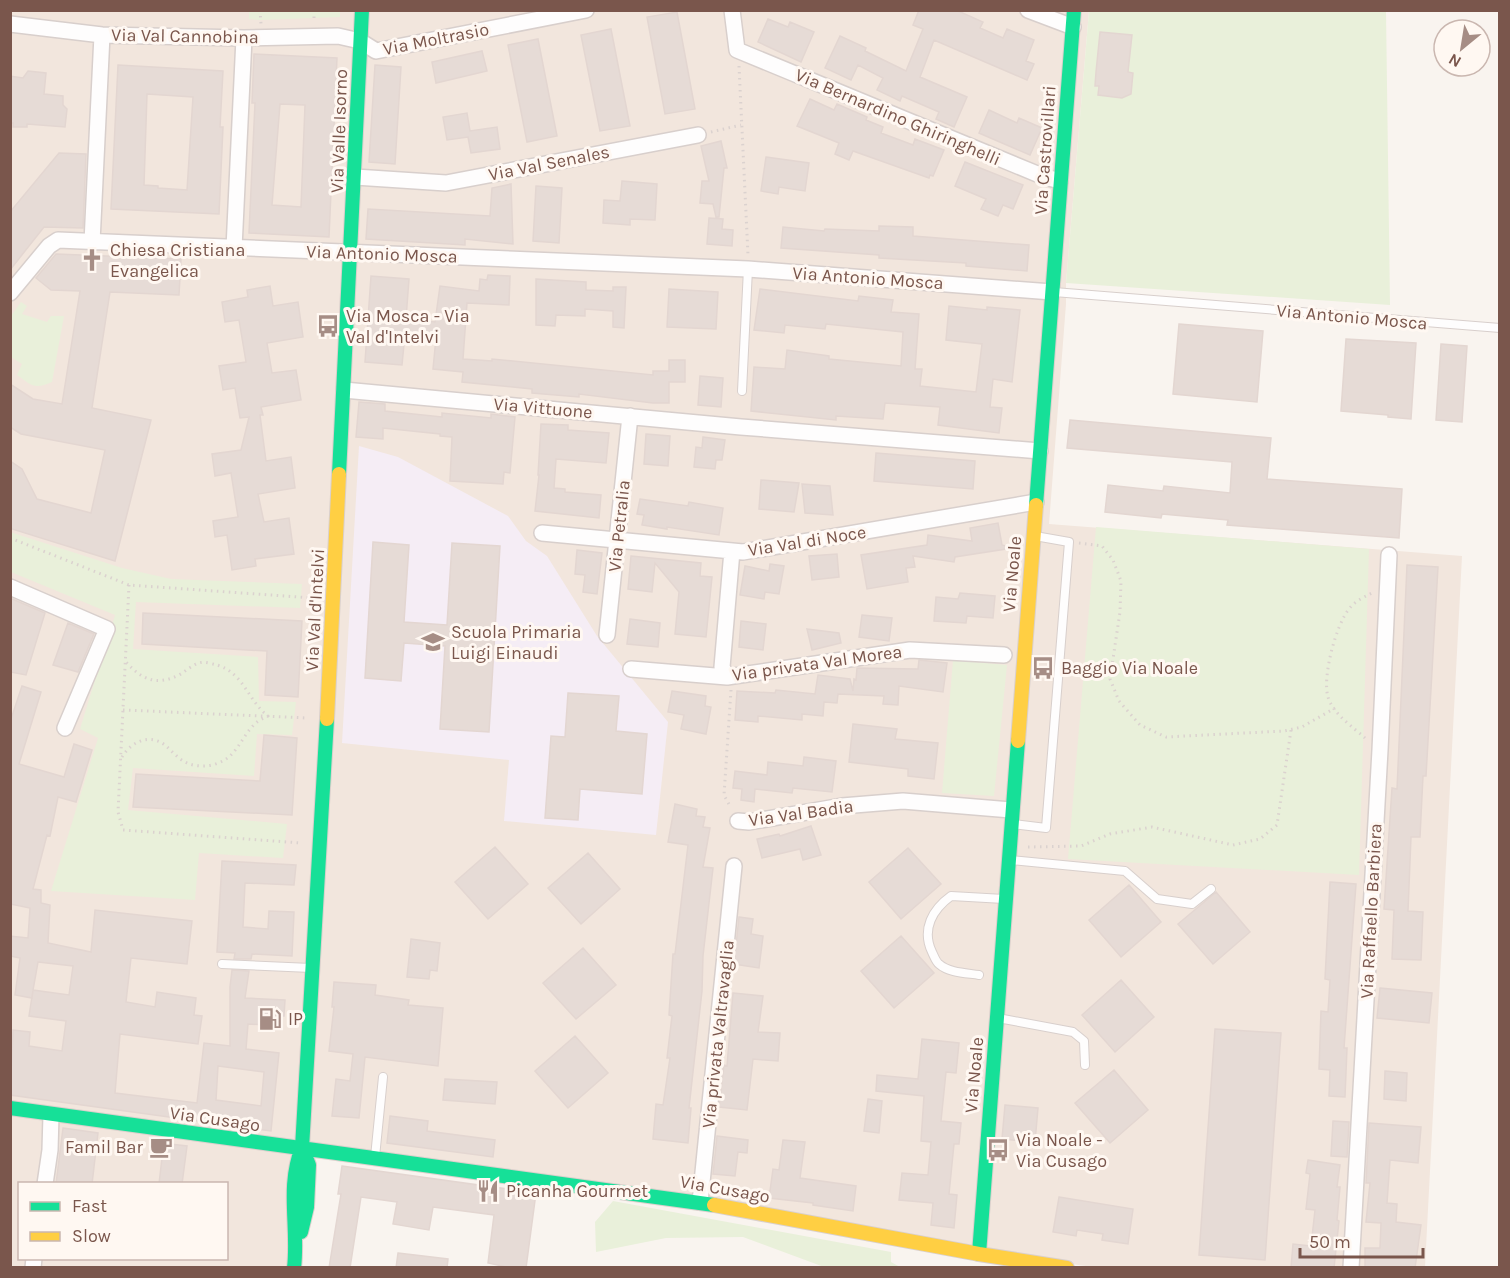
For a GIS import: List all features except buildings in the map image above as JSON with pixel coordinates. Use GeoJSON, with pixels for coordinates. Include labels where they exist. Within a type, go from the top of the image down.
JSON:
{"type":"FeatureCollection","features":[{"type":"Feature","properties":{"kind":"street","name":"Via Valle Isorno"},"geometry":{"type":"LineString","coordinates":[[351,253],[362,10]]}},
{"type":"Feature","properties":{"kind":"street","name":"Via Moltrasio"},"geometry":{"type":"LineString","coordinates":[[360,41],[376,51],[586,10]]}},
{"type":"Feature","properties":{"kind":"street"},"geometry":{"type":"LineString","coordinates":[[732,10],[737,50]]}},
{"type":"Feature","properties":{"kind":"street"},"geometry":{"type":"LineString","coordinates":[[1028,10],[1073,27]]}},
{"type":"Feature","properties":{"kind":"street","name":"Via Castrovillari"},"geometry":{"type":"LineString","coordinates":[[1052,292],[1074,10]]}},
{"type":"Feature","properties":{"kind":"street","name":"Via Val Cannobina"},"geometry":{"type":"LineString","coordinates":[[10,24],[102,35],[244,38],[338,36],[360,41]]}},
{"type":"Feature","properties":{"kind":"street"},"geometry":{"type":"LineString","coordinates":[[92,242],[102,35]]}},
{"type":"Feature","properties":{"kind":"street"},"geometry":{"type":"LineString","coordinates":[[234,248],[244,38]]}},
{"type":"Feature","properties":{"kind":"street","name":"Via Bernardino Ghiringhelli"},"geometry":{"type":"LineString","coordinates":[[737,50],[1042,176],[1060,181]]}},
{"type":"Feature","properties":{"kind":"street","name":"Via Val Senales"},"geometry":{"type":"LineString","coordinates":[[355,177],[446,183],[698,135]]}},
{"type":"Feature","properties":{"kind":"street","name":"Via Antonio Mosca"},"geometry":{"type":"LineString","coordinates":[[10,293],[49,246],[58,240],[748,269],[1052,292]]}},
{"type":"Feature","properties":{"kind":"street","name":"Via Val d'Intelvi"},"geometry":{"type":"LineString","coordinates":[[294,1268],[297,1239],[292,1213],[293,1193],[296,1160],[302,1148],[312,968],[320,886],[351,253]]}},
{"type":"Feature","properties":{"kind":"street","name":"Via Noale"},"geometry":{"type":"LineString","coordinates":[[978,1254],[1052,292]]}},
{"type":"Feature","properties":{"kind":"street","name":"Via Vittuone"},"geometry":{"type":"LineString","coordinates":[[344,390],[1040,451]]}},
{"type":"Feature","properties":{"kind":"street","name":"Via Petralia"},"geometry":{"type":"LineString","coordinates":[[607,635],[630,416]]}},
{"type":"Feature","properties":{"kind":"street","name":"Via Val di Noce"},"geometry":{"type":"LineString","coordinates":[[542,533],[618,542],[743,552],[1036,502]]}},
{"type":"Feature","properties":{"kind":"street"},"geometry":{"type":"LineString","coordinates":[[727,677],[722,668],[732,551]]}},
{"type":"Feature","properties":{"kind":"street","name":"Via Raffaello Barbiera"},"geometry":{"type":"LineString","coordinates":[[1351,1268],[1389,555]]}},
{"type":"Feature","properties":{"kind":"street"},"geometry":{"type":"LineString","coordinates":[[10,587],[108,629],[65,728]]}},
{"type":"Feature","properties":{"kind":"street","name":"Via privata Val Morea"},"geometry":{"type":"LineString","coordinates":[[631,669],[727,677],[910,650],[1004,655]]}},
{"type":"Feature","properties":{"kind":"street","name":"Via Val Badia"},"geometry":{"type":"LineString","coordinates":[[738,822],[842,806],[903,801],[1011,817]]}},
{"type":"Feature","properties":{"kind":"street","name":"Via privata Valtravaglia"},"geometry":{"type":"LineString","coordinates":[[700,1202],[734,866]]}},
{"type":"Feature","properties":{"kind":"street","name":"Via Cusago"},"geometry":{"type":"LineString","coordinates":[[10,1108],[700,1202],[978,1254],[1067,1268]]}},
{"type":"Feature","properties":{"kind":"street"},"geometry":{"type":"LineString","coordinates":[[45,1182],[50,1150],[51,1115]]}},
{"type":"Feature","properties":{"kind":"lane"},"geometry":{"type":"LineString","coordinates":[[742,391],[748,269]]}},
{"type":"Feature","properties":{"kind":"lane","name":"Via Antonio Mosca"},"geometry":{"type":"LineString","coordinates":[[1052,292],[1500,328]]}},
{"type":"Feature","properties":{"kind":"lane"},"geometry":{"type":"LineString","coordinates":[[1011,817],[1046,828],[1069,542],[1034,536]]}},
{"type":"Feature","properties":{"kind":"lane"},"geometry":{"type":"LineString","coordinates":[[1008,860],[1125,871],[1156,899],[1192,904],[1211,889]]}},
{"type":"Feature","properties":{"kind":"lane"},"geometry":{"type":"LineString","coordinates":[[980,975],[953,971],[938,964],[930,948],[928,931],[931,916],[942,902],[951,896],[1005,899]]}},
{"type":"Feature","properties":{"kind":"lane"},"geometry":{"type":"LineString","coordinates":[[222,964],[312,968]]}},
{"type":"Feature","properties":{"kind":"lane"},"geometry":{"type":"LineString","coordinates":[[997,1018],[1073,1032],[1084,1041],[1085,1065]]}},
{"type":"Feature","properties":{"kind":"lane"},"geometry":{"type":"LineString","coordinates":[[375,1158],[384,1077]]}},
{"type":"Feature","properties":{"kind":"path"},"geometry":{"type":"LineString","coordinates":[[314,10],[314,18]]}},
{"type":"Feature","properties":{"kind":"path"},"geometry":{"type":"LineString","coordinates":[[737,50],[748,269]]}},
{"type":"Feature","properties":{"kind":"path"},"geometry":{"type":"LineString","coordinates":[[698,135],[741,125]]}},
{"type":"Feature","properties":{"kind":"path"},"geometry":{"type":"LineString","coordinates":[[10,538],[129,585],[314,598]]}},
{"type":"Feature","properties":{"kind":"path"},"geometry":{"type":"LineString","coordinates":[[1069,542],[1102,546],[1113,560],[1121,581],[1120,612],[1110,679],[1119,701],[1140,724],[1166,737],[1291,729],[1302,727],[1335,708]]}},
{"type":"Feature","properties":{"kind":"path"},"geometry":{"type":"LineString","coordinates":[[1380,750],[1341,717],[1328,698],[1327,676],[1339,630],[1347,611],[1356,602],[1388,583]]}},
{"type":"Feature","properties":{"kind":"path"},"geometry":{"type":"LineString","coordinates":[[129,585],[118,812],[123,830],[301,843]]}},
{"type":"Feature","properties":{"kind":"path"},"geometry":{"type":"LineString","coordinates":[[125,661],[137,675],[152,680],[166,680],[201,662],[218,665],[235,674],[261,711],[268,716]]}},
{"type":"Feature","properties":{"kind":"path","name":"Via Val Badia"},"geometry":{"type":"LineString","coordinates":[[727,677],[731,689],[724,795],[738,822]]}},
{"type":"Feature","properties":{"kind":"path"},"geometry":{"type":"LineString","coordinates":[[123,710],[307,718]]}},
{"type":"Feature","properties":{"kind":"path"},"geometry":{"type":"LineString","coordinates":[[120,759],[126,749],[138,741],[152,739],[163,744],[187,763],[201,766],[218,764],[232,756],[256,723],[268,716]]}},
{"type":"Feature","properties":{"kind":"path"},"geometry":{"type":"LineString","coordinates":[[1021,847],[1080,846],[1110,834],[1152,827],[1233,844],[1260,840],[1276,825],[1291,729]]}},
{"type":"Feature","properties":{"kind":"shaded area"},"geometry":{"type":"Polygon","coordinates":[[[10,11],[1089,11],[1049,524],[1462,556],[1425,1267],[1093,1267],[982,1252],[312,1144],[293,1267],[11,1267],[10,11]]]}},
{"type":"Feature","properties":{"kind":"shaded area","name":"Scuola Primaria Luigi Einaudi"},"geometry":{"type":"Polygon","coordinates":[[[359,446],[398,457],[508,516],[526,541],[547,556],[597,636],[668,722],[656,835],[504,821],[509,760],[342,743],[359,446]]]}},
{"type":"Feature","properties":{"kind":"green space"},"geometry":{"type":"Polygon","coordinates":[[[249,10],[340,11],[340,17],[260,20],[249,19],[249,10]]]}},
{"type":"Feature","properties":{"kind":"green space"},"geometry":{"type":"Polygon","coordinates":[[[1089,11],[1386,11],[1390,305],[1066,283],[1089,11]]]}},
{"type":"Feature","properties":{"kind":"green space"},"geometry":{"type":"Polygon","coordinates":[[[21,302],[27,306],[22,314],[47,322],[51,316],[64,316],[52,382],[41,386],[33,385],[17,375],[22,364],[11,357],[11,316],[21,302]]]}},
{"type":"Feature","properties":{"kind":"green space"},"geometry":{"type":"Polygon","coordinates":[[[1096,527],[1369,549],[1359,875],[1068,859],[1096,527]]]}},
{"type":"Feature","properties":{"kind":"green space"},"geometry":{"type":"Polygon","coordinates":[[[10,532],[122,568],[171,579],[302,584],[300,608],[136,602],[133,649],[258,657],[259,701],[296,702],[292,735],[257,734],[254,776],[133,768],[128,810],[287,824],[283,858],[199,853],[195,900],[51,891],[98,738],[80,729],[115,615],[11,572],[10,532]]]}},
{"type":"Feature","properties":{"kind":"green space"},"geometry":{"type":"Polygon","coordinates":[[[953,660],[1007,665],[994,796],[942,793],[953,660]]]}},
{"type":"Feature","properties":{"kind":"green space"},"geometry":{"type":"Polygon","coordinates":[[[613,1201],[891,1252],[891,1262],[900,1267],[824,1267],[743,1237],[666,1238],[596,1252],[595,1222],[613,1201]]]}},
{"type":"Feature","properties":{"kind":"traffic: fast"},"geometry":{"type":"LineString","coordinates":[[339,474],[362,10]]}},
{"type":"Feature","properties":{"kind":"traffic: fast"},"geometry":{"type":"LineString","coordinates":[[1036,505],[1074,10]]}},
{"type":"Feature","properties":{"kind":"traffic: fast"},"geometry":{"type":"LineString","coordinates":[[294,1268],[294,1193],[297,1163],[302,1148],[327,719]]}},
{"type":"Feature","properties":{"kind":"traffic: fast"},"geometry":{"type":"LineString","coordinates":[[979,1254],[1018,741]]}},
{"type":"Feature","properties":{"kind":"traffic: fast"},"geometry":{"type":"LineString","coordinates":[[10,1108],[714,1205]]}},
{"type":"Feature","properties":{"kind":"traffic: fast"},"geometry":{"type":"LineString","coordinates":[[301,1232],[307,1207],[309,1165],[307,1160]]}},
{"type":"Feature","properties":{"kind":"traffic: slow"},"geometry":{"type":"LineString","coordinates":[[327,719],[339,474]]}},
{"type":"Feature","properties":{"kind":"traffic: slow"},"geometry":{"type":"LineString","coordinates":[[1018,741],[1036,505]]}},
{"type":"Feature","properties":{"kind":"traffic: slow"},"geometry":{"type":"LineString","coordinates":[[714,1205],[1067,1268]]}},
{"type":"Feature","properties":{"kind":"place","name":"Chiesa Cristiana Evangelica"},"geometry":{"type":"Point","coordinates":[92,260]}},
{"type":"Feature","properties":{"kind":"place","name":"Via Mosca - Via Val d'Intelvi"},"geometry":{"type":"Point","coordinates":[328,326]}},
{"type":"Feature","properties":{"kind":"place","name":"Scuola Primaria Luigi Einaudi"},"geometry":{"type":"Point","coordinates":[433,642]}},
{"type":"Feature","properties":{"kind":"place","name":"Baggio Via Noale"},"geometry":{"type":"Point","coordinates":[1043,668]}},
{"type":"Feature","properties":{"kind":"place","name":"IP"},"geometry":{"type":"Point","coordinates":[270,1019]}},
{"type":"Feature","properties":{"kind":"place","name":"Famil Bar"},"geometry":{"type":"Point","coordinates":[161,1147]}},
{"type":"Feature","properties":{"kind":"place","name":"Via Noale - Via Cusago"},"geometry":{"type":"Point","coordinates":[998,1150]}},
{"type":"Feature","properties":{"kind":"place","name":"Picanha Gourmet"},"geometry":{"type":"Point","coordinates":[488,1191]}}]}
